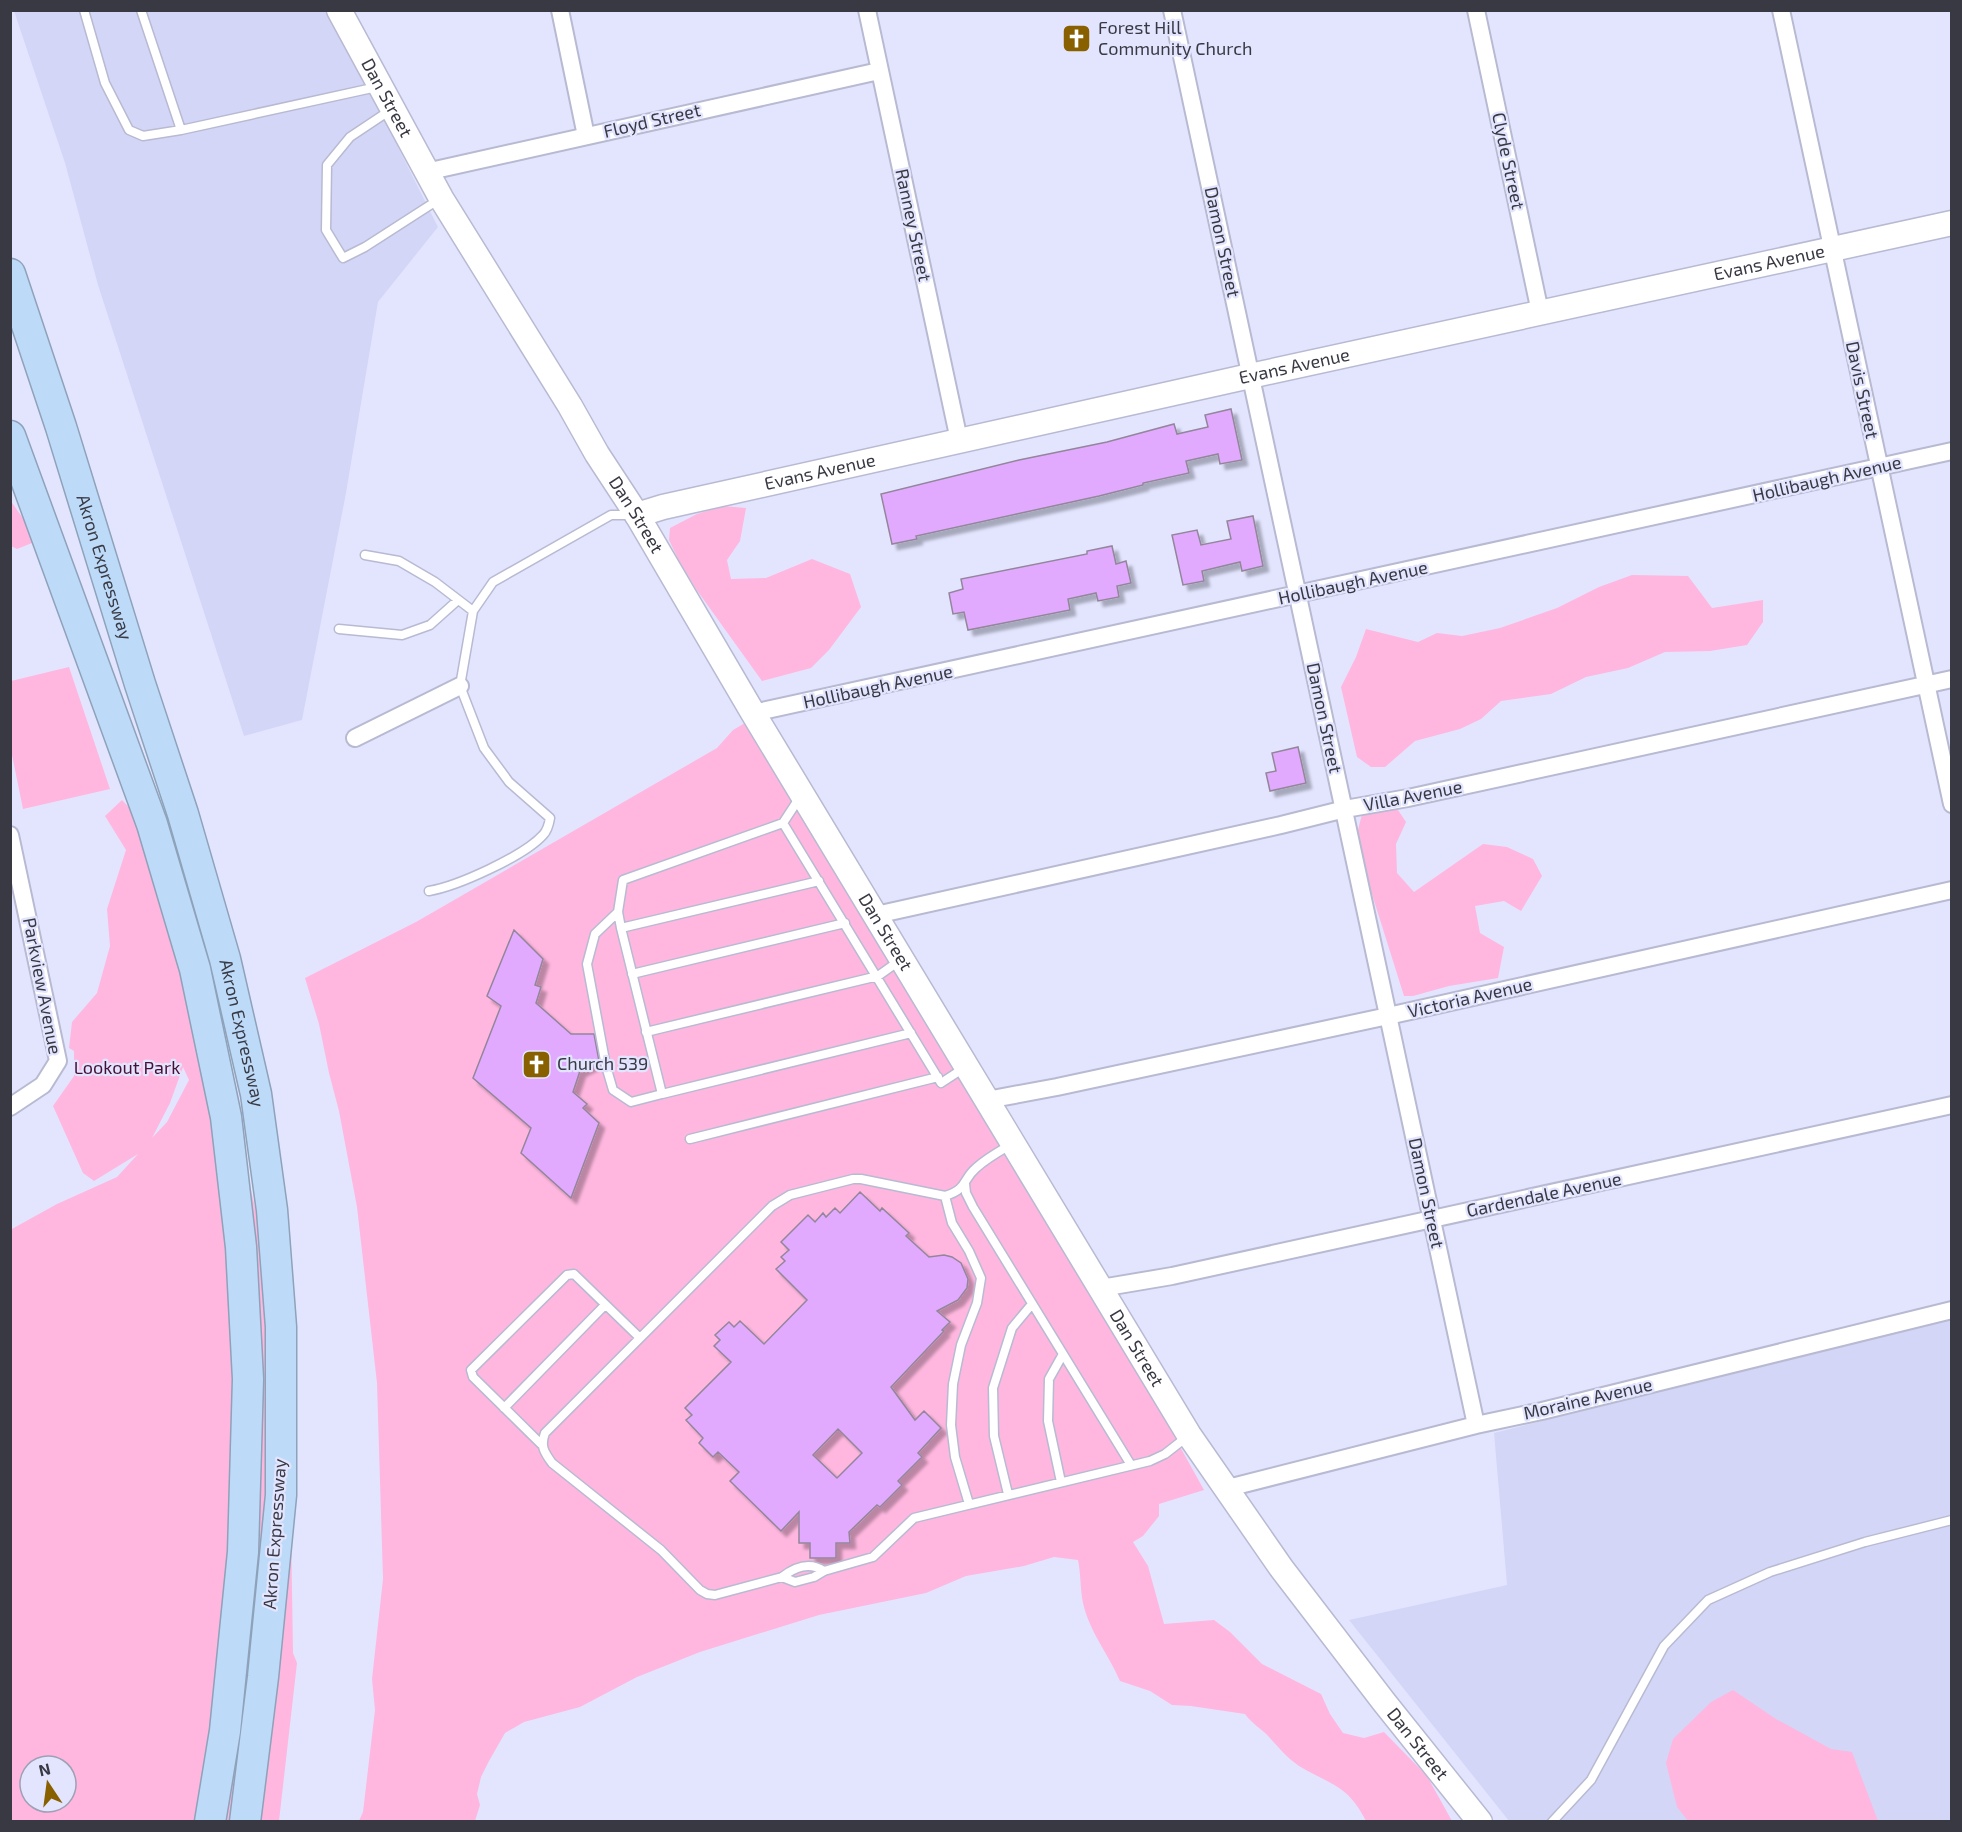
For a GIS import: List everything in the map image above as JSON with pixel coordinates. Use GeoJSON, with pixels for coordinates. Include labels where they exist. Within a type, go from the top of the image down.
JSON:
{"type":"FeatureCollection","features":[{"type":"Feature","properties":{"kind":"highway","name":"Akron Expressway"},"geometry":{"type":"LineString","coordinates":[[10,274],[61,427],[140,684],[183,814],[225,959],[256,1094],[272,1210],[280,1328],[281,1495],[263,1677],[245,1821]]}},
{"type":"Feature","properties":{"kind":"highway","name":"Akron Expressway"},"geometry":{"type":"LineString","coordinates":[[10,436],[152,824],[195,969],[226,1117],[241,1247],[248,1379],[243,1552],[225,1731],[210,1821]]}},
{"type":"Feature","properties":{"kind":"street","name":"Dan Street"},"geometry":{"type":"LineString","coordinates":[[339,10],[441,198],[570,406],[597,454],[637,515],[753,713],[1189,1435],[1260,1539],[1480,1821]]}},
{"type":"Feature","properties":{"kind":"street"},"geometry":{"type":"LineString","coordinates":[[560,10],[586,136]]}},
{"type":"Feature","properties":{"kind":"street","name":"Ranney Street"},"geometry":{"type":"LineString","coordinates":[[867,10],[959,440]]}},
{"type":"Feature","properties":{"kind":"street","name":"Damon Street"},"geometry":{"type":"LineString","coordinates":[[1172,10],[1476,1425]]}},
{"type":"Feature","properties":{"kind":"street","name":"Clyde Street"},"geometry":{"type":"LineString","coordinates":[[1476,10],[1540,312]]}},
{"type":"Feature","properties":{"kind":"street","name":"Davis Street"},"geometry":{"type":"LineString","coordinates":[[1781,10],[1952,804]]}},
{"type":"Feature","properties":{"kind":"street","name":"Floyd Street"},"geometry":{"type":"LineString","coordinates":[[426,172],[879,71]]}},
{"type":"Feature","properties":{"kind":"street","name":"Evans Avenue"},"geometry":{"type":"LineString","coordinates":[[637,515],[663,507],[959,440],[1952,223]]}},
{"type":"Feature","properties":{"kind":"street","name":"Hollibaugh Avenue"},"geometry":{"type":"LineString","coordinates":[[753,713],[1952,451]]}},
{"type":"Feature","properties":{"kind":"street","name":"Villa Avenue"},"geometry":{"type":"LineString","coordinates":[[876,915],[1345,809],[1408,798],[1952,679]]}},
{"type":"Feature","properties":{"kind":"street"},"geometry":{"type":"LineString","coordinates":[[355,738],[460,686]]}},
{"type":"Feature","properties":{"kind":"street","name":"Parkview Avenue"},"geometry":{"type":"LineString","coordinates":[[10,835],[58,1061],[43,1085],[10,1107]]}},
{"type":"Feature","properties":{"kind":"street","name":"Victoria Avenue"},"geometry":{"type":"LineString","coordinates":[[987,1100],[1388,1016],[1952,890]]}},
{"type":"Feature","properties":{"kind":"street","name":"Gardendale Avenue"},"geometry":{"type":"LineString","coordinates":[[1101,1288],[1172,1276],[1952,1105]]}},
{"type":"Feature","properties":{"kind":"street","name":"Moraine Avenue"},"geometry":{"type":"LineString","coordinates":[[1224,1489],[1476,1425],[1952,1310]]}},
{"type":"Feature","properties":{"kind":"lane"},"geometry":{"type":"LineString","coordinates":[[84,10],[105,83],[129,130],[143,136],[181,130],[380,86]]}},
{"type":"Feature","properties":{"kind":"lane"},"geometry":{"type":"LineString","coordinates":[[141,10],[181,130]]}},
{"type":"Feature","properties":{"kind":"lane"},"geometry":{"type":"LineString","coordinates":[[393,109],[350,137],[327,165],[326,230],[344,258],[365,248],[441,198]]}},
{"type":"Feature","properties":{"kind":"lane"},"geometry":{"type":"LineString","coordinates":[[429,891],[471,878],[526,849],[545,834],[550,818],[509,782],[484,748],[460,686],[473,611],[492,582],[611,515],[637,515]]}},
{"type":"Feature","properties":{"kind":"lane"},"geometry":{"type":"LineString","coordinates":[[365,555],[399,561],[435,582],[473,611]]}},
{"type":"Feature","properties":{"kind":"lane"},"geometry":{"type":"LineString","coordinates":[[339,628],[402,635],[430,626],[458,600]]}},
{"type":"Feature","properties":{"kind":"lane"},"geometry":{"type":"LineString","coordinates":[[662,1094],[618,912],[623,880],[783,823],[802,794]]}},
{"type":"Feature","properties":{"kind":"lane"},"geometry":{"type":"LineString","coordinates":[[783,823],[941,1083],[966,1066]]}},
{"type":"Feature","properties":{"kind":"lane"},"geometry":{"type":"LineString","coordinates":[[621,928],[819,880]]}},
{"type":"Feature","properties":{"kind":"lane"},"geometry":{"type":"LineString","coordinates":[[618,912],[595,934],[587,964],[606,1066],[613,1090],[631,1102],[911,1033]]}},
{"type":"Feature","properties":{"kind":"lane"},"geometry":{"type":"LineString","coordinates":[[632,974],[845,923]]}},
{"type":"Feature","properties":{"kind":"lane"},"geometry":{"type":"LineString","coordinates":[[646,1032],[878,976],[902,959]]}},
{"type":"Feature","properties":{"kind":"lane"},"geometry":{"type":"LineString","coordinates":[[690,1139],[938,1077]]}},
{"type":"Feature","properties":{"kind":"lane"},"geometry":{"type":"LineString","coordinates":[[541,1444],[545,1433],[781,1199],[832,1184],[861,1179],[945,1196],[957,1192],[985,1160],[1013,1144]]}},
{"type":"Feature","properties":{"kind":"lane"},"geometry":{"type":"LineString","coordinates":[[965,1184],[966,1193],[973,1207],[1131,1465]]}},
{"type":"Feature","properties":{"kind":"lane"},"geometry":{"type":"LineString","coordinates":[[945,1196],[952,1223],[969,1251],[981,1278],[977,1303],[961,1345],[952,1384],[951,1425],[955,1457],[969,1504]]}},
{"type":"Feature","properties":{"kind":"lane"},"geometry":{"type":"LineString","coordinates":[[640,1338],[574,1274],[567,1275],[471,1370],[473,1377],[541,1444],[552,1463],[661,1550],[700,1590],[707,1594],[715,1595],[782,1577],[792,1569],[803,1566],[816,1566],[824,1570]]}},
{"type":"Feature","properties":{"kind":"lane"},"geometry":{"type":"LineString","coordinates":[[1008,1494],[994,1436],[993,1388],[1012,1328],[1032,1304]]}},
{"type":"Feature","properties":{"kind":"lane"},"geometry":{"type":"LineString","coordinates":[[504,1408],[605,1305]]}},
{"type":"Feature","properties":{"kind":"lane"},"geometry":{"type":"LineString","coordinates":[[1061,1482],[1048,1421],[1049,1379],[1063,1354]]}},
{"type":"Feature","properties":{"kind":"lane"},"geometry":{"type":"LineString","coordinates":[[782,1577],[795,1582],[814,1577],[824,1570],[873,1557],[914,1518],[1150,1461],[1165,1454],[1189,1435]]}},
{"type":"Feature","properties":{"kind":"lane"},"geometry":{"type":"LineString","coordinates":[[1552,1821],[1591,1780],[1664,1646],[1708,1600],[1770,1572],[1865,1542],[1952,1520]]}},
{"type":"Feature","properties":{"kind":"shaded area"},"geometry":{"type":"Polygon","coordinates":[[[14,11],[325,11],[374,99],[438,227],[378,302],[346,493],[302,720],[244,736],[98,285],[65,163],[14,11]]]}},
{"type":"Feature","properties":{"kind":"shaded area"},"geometry":{"type":"Polygon","coordinates":[[[1951,1320],[1951,1821],[1509,1821],[1349,1620],[1507,1585],[1494,1433],[1951,1320]]]}},
{"type":"Feature","properties":{"kind":"green space"},"geometry":{"type":"Polygon","coordinates":[[[10,500],[32,531],[32,543],[17,549],[11,546],[10,500]]]}},
{"type":"Feature","properties":{"kind":"green space"},"geometry":{"type":"Polygon","coordinates":[[[722,506],[746,508],[740,541],[727,560],[731,579],[766,578],[812,559],[850,574],[861,607],[829,650],[811,668],[762,681],[696,589],[679,561],[669,540],[670,528],[697,514],[722,506]]]}},
{"type":"Feature","properties":{"kind":"green space"},"geometry":{"type":"Polygon","coordinates":[[[1632,575],[1688,576],[1712,608],[1763,600],[1763,622],[1747,645],[1710,651],[1665,652],[1628,668],[1586,677],[1551,694],[1501,701],[1481,719],[1460,729],[1415,741],[1385,767],[1371,767],[1357,757],[1341,687],[1356,657],[1366,629],[1418,642],[1437,633],[1462,636],[1500,628],[1557,608],[1599,587],[1632,575]]]}},
{"type":"Feature","properties":{"kind":"green space"},"geometry":{"type":"Polygon","coordinates":[[[69,667],[110,789],[23,809],[11,750],[11,681],[69,667]]]}},
{"type":"Feature","properties":{"kind":"green space"},"geometry":{"type":"Polygon","coordinates":[[[745,723],[1158,1407],[1204,1490],[1159,1504],[1159,1516],[1143,1536],[1133,1542],[1148,1566],[1164,1624],[1214,1620],[1230,1632],[1262,1664],[1321,1694],[1330,1714],[1343,1733],[1364,1738],[1384,1732],[1427,1776],[1452,1821],[1366,1821],[1345,1793],[1295,1763],[1245,1714],[1172,1705],[1150,1691],[1120,1681],[1086,1613],[1078,1560],[1054,1557],[1024,1566],[966,1576],[926,1593],[819,1615],[700,1652],[637,1677],[580,1707],[524,1722],[505,1733],[481,1777],[477,1794],[480,1805],[475,1821],[359,1821],[363,1812],[375,1710],[372,1679],[383,1579],[377,1383],[357,1207],[339,1111],[319,1024],[305,978],[416,922],[717,748],[733,730],[745,723]]]}},
{"type":"Feature","properties":{"kind":"green space","name":"Lookout Park"},"geometry":{"type":"Polygon","coordinates":[[[122,800],[142,821],[232,1108],[263,1242],[291,1527],[293,1653],[297,1663],[279,1821],[11,1821],[10,1230],[57,1204],[117,1177],[138,1154],[94,1181],[83,1173],[53,1106],[74,1076],[74,1051],[69,1048],[72,1022],[97,993],[110,946],[107,909],[126,850],[105,816],[122,800]],[[183,1067],[170,1103],[152,1138],[167,1122],[189,1080],[183,1067]]]}},
{"type":"Feature","properties":{"kind":"green space"},"geometry":{"type":"Polygon","coordinates":[[[1382,809],[1398,810],[1406,822],[1396,844],[1397,873],[1414,892],[1483,844],[1507,847],[1533,859],[1542,876],[1521,911],[1504,901],[1475,906],[1480,933],[1504,947],[1498,978],[1404,996],[1360,856],[1358,830],[1362,814],[1382,809]]]}},
{"type":"Feature","properties":{"kind":"green space"},"geometry":{"type":"Polygon","coordinates":[[[1733,1690],[1776,1719],[1831,1749],[1852,1752],[1878,1821],[1688,1821],[1677,1807],[1666,1763],[1673,1739],[1711,1702],[1733,1690]]]}},
{"type":"Feature","properties":{"kind":"building"},"geometry":{"type":"Polygon","coordinates":[[[1231,409],[1242,460],[1220,464],[1218,454],[1186,461],[1189,473],[1099,496],[916,536],[917,539],[892,544],[881,494],[1019,460],[1107,442],[1174,424],[1177,434],[1208,427],[1205,415],[1231,409]]]}},
{"type":"Feature","properties":{"kind":"building"},"geometry":{"type":"Polygon","coordinates":[[[1253,516],[1263,566],[1242,571],[1240,562],[1202,571],[1204,581],[1183,585],[1172,535],[1197,530],[1201,545],[1231,539],[1227,521],[1253,516]]]}},
{"type":"Feature","properties":{"kind":"building"},"geometry":{"type":"Polygon","coordinates":[[[1112,546],[1116,564],[1126,561],[1131,583],[1117,586],[1119,597],[1098,601],[1096,593],[1068,599],[1070,610],[968,630],[964,612],[953,614],[949,593],[963,589],[961,579],[1087,554],[1087,551],[1112,546]]]}},
{"type":"Feature","properties":{"kind":"building"},"geometry":{"type":"Polygon","coordinates":[[[1298,747],[1306,783],[1270,791],[1266,773],[1276,771],[1272,753],[1298,747]]]}},
{"type":"Feature","properties":{"kind":"building","name":"Church 539"},"geometry":{"type":"Polygon","coordinates":[[[514,930],[543,959],[535,985],[541,987],[536,1003],[571,1034],[594,1034],[599,1061],[580,1071],[573,1092],[587,1104],[583,1108],[599,1123],[571,1198],[521,1153],[531,1128],[473,1078],[501,1006],[487,996],[514,930]]]}},
{"type":"Feature","properties":{"kind":"building"},"geometry":{"type":"Polygon","coordinates":[[[860,1192],[880,1211],[882,1208],[909,1233],[906,1236],[929,1257],[944,1255],[961,1263],[968,1279],[967,1288],[958,1300],[937,1311],[950,1322],[942,1330],[944,1331],[891,1387],[915,1420],[924,1411],[941,1428],[918,1453],[922,1457],[898,1481],[902,1485],[880,1507],[877,1505],[849,1532],[850,1543],[836,1543],[836,1558],[810,1558],[810,1543],[799,1543],[799,1512],[781,1531],[730,1481],[739,1472],[718,1452],[713,1457],[699,1443],[703,1438],[686,1420],[692,1415],[685,1408],[731,1362],[714,1346],[720,1340],[715,1335],[729,1322],[734,1327],[740,1321],[764,1344],[807,1300],[776,1269],[785,1261],[781,1257],[789,1250],[781,1242],[808,1215],[815,1222],[823,1213],[826,1217],[835,1208],[840,1213],[860,1192]],[[838,1429],[813,1455],[837,1478],[862,1453],[838,1429]]]}},
{"type":"Feature","properties":{"kind":"place","name":"Forest Hill Community Church"},"geometry":{"type":"Point","coordinates":[1077,38]}},
{"type":"Feature","properties":{"kind":"place","name":"Church 539"},"geometry":{"type":"Point","coordinates":[536,1064]}}]}
